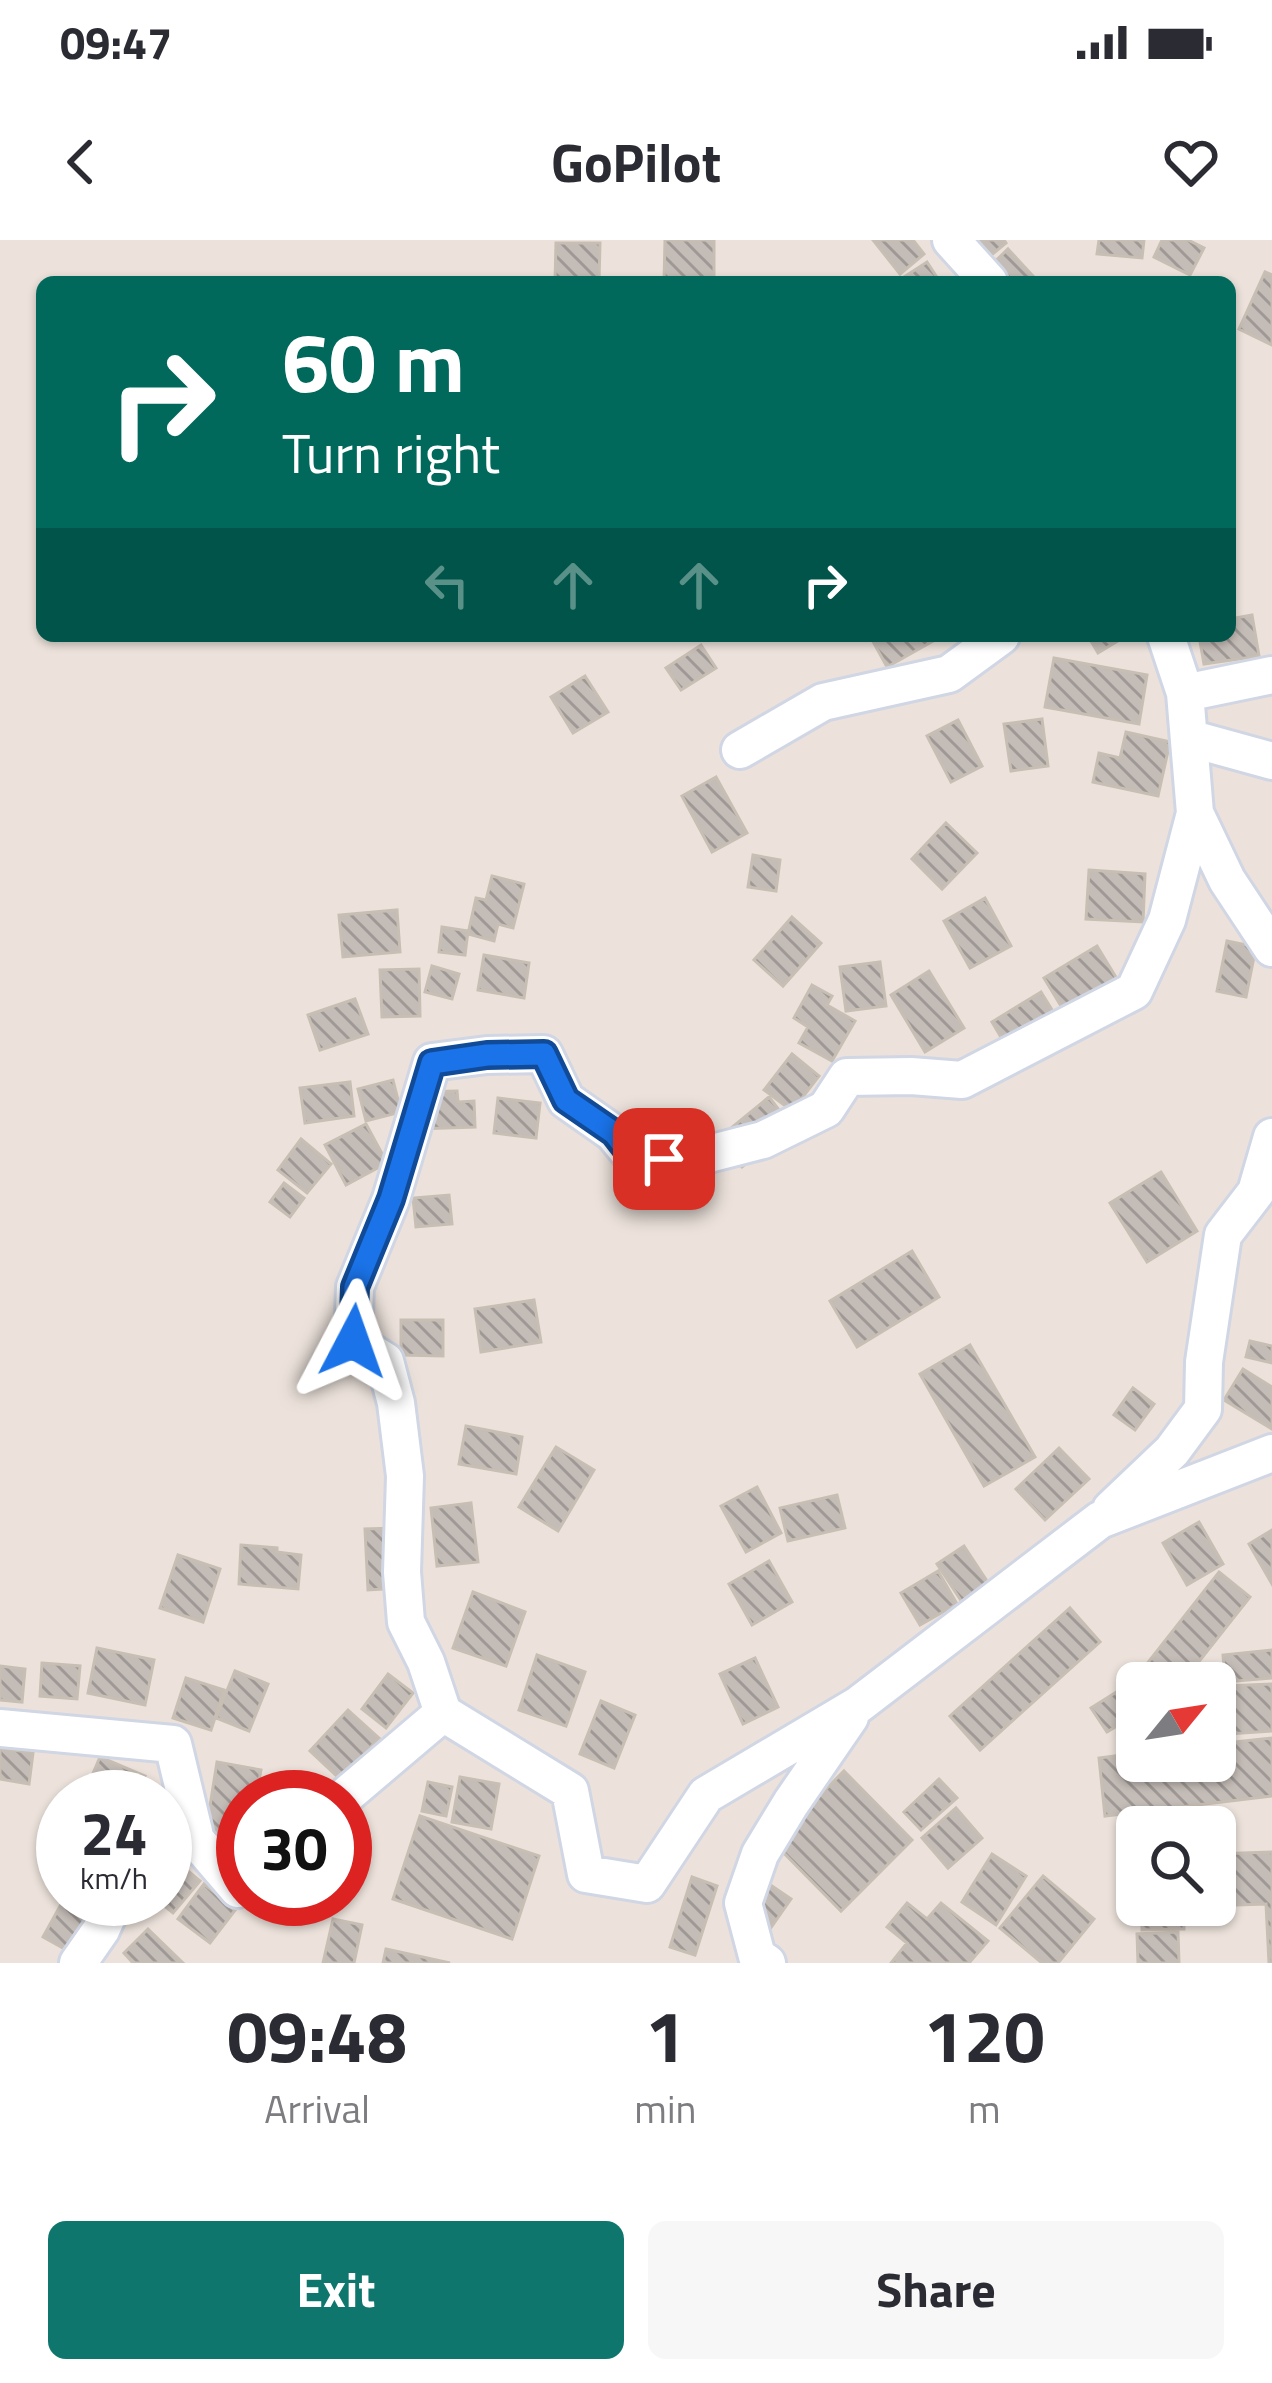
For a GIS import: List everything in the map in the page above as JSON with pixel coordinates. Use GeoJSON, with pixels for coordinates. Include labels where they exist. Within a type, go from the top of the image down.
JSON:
{"type":"FeatureCollection","features":[{"type":"Feature","properties":{"kind":"street"},"geometry":{"type":"LineString","coordinates":[[951,240],[984,276]]}},
{"type":"Feature","properties":{"kind":"street"},"geometry":{"type":"LineString","coordinates":[[740,750],[823,702],[949,674],[993,642]]}},
{"type":"Feature","properties":{"kind":"street"},"geometry":{"type":"LineString","coordinates":[[1168,642],[1185,693],[1195,813],[1166,920],[1134,991],[962,1081],[847,1077],[826,1109],[763,1140],[693,1158],[635,1160],[614,1133],[566,1100],[544,1054],[432,1063],[391,1199],[355,1287],[353,1341],[385,1361],[396,1402],[405,1476],[402,1572],[406,1622],[426,1662],[442,1713],[570,1791],[586,1874],[646,1884],[706,1795],[858,1705],[1100,1520],[1172,1451],[1202,1409],[1206,1343],[1223,1235],[1256,1192],[1272,1137]]}},
{"type":"Feature","properties":{"kind":"street"},"geometry":{"type":"LineString","coordinates":[[1185,693],[1272,675]]}},
{"type":"Feature","properties":{"kind":"street"},"geometry":{"type":"LineString","coordinates":[[1189,738],[1272,761]]}},
{"type":"Feature","properties":{"kind":"street"},"geometry":{"type":"LineString","coordinates":[[1195,813],[1228,880],[1272,948]]}},
{"type":"Feature","properties":{"kind":"street"},"geometry":{"type":"LineString","coordinates":[[1100,1520],[1272,1454]]}},
{"type":"Feature","properties":{"kind":"street"},"geometry":{"type":"LineString","coordinates":[[766,1963],[757,1956],[742,1903],[760,1854],[858,1705]]}},
{"type":"Feature","properties":{"kind":"street"},"geometry":{"type":"LineString","coordinates":[[372,1773],[442,1713]]}},
{"type":"Feature","properties":{"kind":"street"},"geometry":{"type":"LineString","coordinates":[[0,1728],[173,1744],[175,1770]]}},
{"type":"Feature","properties":{"kind":"street"},"geometry":{"type":"LineString","coordinates":[[192,1846],[216,1869]]}},
{"type":"Feature","properties":{"kind":"street"},"geometry":{"type":"LineString","coordinates":[[78,1963],[103,1926]]}},
{"type":"Feature","properties":{"kind":"building"},"geometry":{"type":"Polygon","coordinates":[[[665,240],[714,240],[714,276],[664,276],[665,240]]]}},
{"type":"Feature","properties":{"kind":"building"},"geometry":{"type":"Polygon","coordinates":[[[873,240],[913,240],[924,254],[900,274],[873,240]]]}},
{"type":"Feature","properties":{"kind":"building"},"geometry":{"type":"Polygon","coordinates":[[[958,240],[1004,240],[1006,243],[978,266],[958,240]]]}},
{"type":"Feature","properties":{"kind":"building"},"geometry":{"type":"Polygon","coordinates":[[[1099,240],[1144,240],[1142,258],[1097,254],[1099,240]]]}},
{"type":"Feature","properties":{"kind":"building"},"geometry":{"type":"Polygon","coordinates":[[[1162,240],[1188,240],[1204,248],[1190,275],[1154,257],[1162,240]]]}},
{"type":"Feature","properties":{"kind":"building"},"geometry":{"type":"Polygon","coordinates":[[[556,243],[600,243],[599,276],[555,276],[556,243]]]}},
{"type":"Feature","properties":{"kind":"building"},"geometry":{"type":"Polygon","coordinates":[[[1008,249],[1033,276],[990,276],[985,271],[1008,249]]]}},
{"type":"Feature","properties":{"kind":"building"},"geometry":{"type":"Polygon","coordinates":[[[927,262],[936,276],[906,276],[927,262]]]}},
{"type":"Feature","properties":{"kind":"building"},"geometry":{"type":"Polygon","coordinates":[[[1265,272],[1272,275],[1272,345],[1239,329],[1265,272]]]}},
{"type":"Feature","properties":{"kind":"building"},"geometry":{"type":"Polygon","coordinates":[[[1252,615],[1259,656],[1204,664],[1200,642],[1236,642],[1236,618],[1252,615]]]}},
{"type":"Feature","properties":{"kind":"building"},"geometry":{"type":"Polygon","coordinates":[[[873,642],[931,642],[887,667],[873,642]]]}},
{"type":"Feature","properties":{"kind":"building"},"geometry":{"type":"Polygon","coordinates":[[[1092,642],[1116,642],[1098,653],[1092,642]]]}},
{"type":"Feature","properties":{"kind":"building"},"geometry":{"type":"Polygon","coordinates":[[[701,645],[716,668],[681,690],[666,668],[701,645]]]}},
{"type":"Feature","properties":{"kind":"building"},"geometry":{"type":"Polygon","coordinates":[[[1054,658],[1147,675],[1139,724],[1045,707],[1054,658]]]}},
{"type":"Feature","properties":{"kind":"building"},"geometry":{"type":"Polygon","coordinates":[[[585,676],[608,712],[573,733],[551,697],[585,676]]]}},
{"type":"Feature","properties":{"kind":"building"},"geometry":{"type":"Polygon","coordinates":[[[1042,719],[1048,766],[1011,771],[1004,724],[1042,719]]]}},
{"type":"Feature","properties":{"kind":"building"},"geometry":{"type":"Polygon","coordinates":[[[958,720],[982,766],[951,782],[927,736],[958,720]]]}},
{"type":"Feature","properties":{"kind":"building"},"geometry":{"type":"Polygon","coordinates":[[[1126,732],[1170,742],[1158,796],[1093,782],[1099,753],[1120,758],[1126,732]]]}},
{"type":"Feature","properties":{"kind":"building"},"geometry":{"type":"Polygon","coordinates":[[[716,777],[747,833],[712,852],[682,796],[716,777]]]}},
{"type":"Feature","properties":{"kind":"building"},"geometry":{"type":"Polygon","coordinates":[[[946,823],[977,853],[942,889],[912,859],[946,823]]]}},
{"type":"Feature","properties":{"kind":"building"},"geometry":{"type":"Polygon","coordinates":[[[753,855],[780,860],[776,891],[748,887],[753,855]]]}},
{"type":"Feature","properties":{"kind":"building"},"geometry":{"type":"Polygon","coordinates":[[[1089,870],[1145,874],[1143,922],[1086,919],[1089,870]]]}},
{"type":"Feature","properties":{"kind":"building"},"geometry":{"type":"Polygon","coordinates":[[[492,876],[524,884],[513,928],[498,924],[494,941],[468,934],[476,898],[486,900],[492,876]]]}},
{"type":"Feature","properties":{"kind":"building"},"geometry":{"type":"Polygon","coordinates":[[[985,898],[1011,946],[970,968],[944,921],[985,898]]]}},
{"type":"Feature","properties":{"kind":"building"},"geometry":{"type":"Polygon","coordinates":[[[397,910],[400,952],[343,957],[339,915],[397,910]]]}},
{"type":"Feature","properties":{"kind":"building"},"geometry":{"type":"Polygon","coordinates":[[[792,917],[821,943],[783,986],[754,960],[792,917]]]}},
{"type":"Feature","properties":{"kind":"building"},"geometry":{"type":"Polygon","coordinates":[[[442,927],[468,931],[465,955],[439,952],[442,927]]]}},
{"type":"Feature","properties":{"kind":"building"},"geometry":{"type":"Polygon","coordinates":[[[1227,941],[1256,947],[1246,997],[1217,991],[1227,941]]]}},
{"type":"Feature","properties":{"kind":"building"},"geometry":{"type":"Polygon","coordinates":[[[1097,946],[1117,979],[1064,1011],[1044,978],[1097,946]]]}},
{"type":"Feature","properties":{"kind":"building"},"geometry":{"type":"Polygon","coordinates":[[[484,955],[529,963],[524,998],[478,990],[484,955]]]}},
{"type":"Feature","properties":{"kind":"building"},"geometry":{"type":"Polygon","coordinates":[[[880,962],[886,1006],[846,1011],[840,967],[880,962]]]}},
{"type":"Feature","properties":{"kind":"building"},"geometry":{"type":"Polygon","coordinates":[[[432,966],[459,974],[452,999],[425,992],[432,966]]]}},
{"type":"Feature","properties":{"kind":"building"},"geometry":{"type":"Polygon","coordinates":[[[419,969],[420,1016],[382,1017],[380,970],[419,969]]]}},
{"type":"Feature","properties":{"kind":"building"},"geometry":{"type":"Polygon","coordinates":[[[929,971],[964,1028],[925,1052],[891,995],[929,971]]]}},
{"type":"Feature","properties":{"kind":"building"},"geometry":{"type":"Polygon","coordinates":[[[812,985],[832,996],[827,1005],[855,1021],[832,1061],[799,1043],[808,1027],[794,1018],[812,985]]]}},
{"type":"Feature","properties":{"kind":"building"},"geometry":{"type":"Polygon","coordinates":[[[1041,992],[1054,1013],[1005,1044],[992,1022],[1041,992]]]}},
{"type":"Feature","properties":{"kind":"building"},"geometry":{"type":"Polygon","coordinates":[[[355,999],[368,1034],[320,1050],[308,1015],[355,999]]]}},
{"type":"Feature","properties":{"kind":"building"},"geometry":{"type":"Polygon","coordinates":[[[792,1054],[819,1076],[792,1111],[764,1090],[792,1054]]]}},
{"type":"Feature","properties":{"kind":"building"},"geometry":{"type":"Polygon","coordinates":[[[393,1080],[401,1112],[366,1121],[358,1089],[393,1080]]]}},
{"type":"Feature","properties":{"kind":"building"},"geometry":{"type":"Polygon","coordinates":[[[350,1082],[354,1116],[305,1123],[300,1088],[350,1082]]]}},
{"type":"Feature","properties":{"kind":"building"},"geometry":{"type":"Polygon","coordinates":[[[457,1091],[458,1102],[474,1101],[475,1127],[416,1129],[415,1092],[457,1091]]]}},
{"type":"Feature","properties":{"kind":"building"},"geometry":{"type":"Polygon","coordinates":[[[769,1097],[792,1127],[742,1167],[719,1138],[769,1097]]]}},
{"type":"Feature","properties":{"kind":"building"},"geometry":{"type":"Polygon","coordinates":[[[498,1098],[540,1103],[536,1138],[494,1133],[498,1098]]]}},
{"type":"Feature","properties":{"kind":"building"},"geometry":{"type":"Polygon","coordinates":[[[366,1124],[387,1163],[346,1185],[325,1145],[366,1124]]]}},
{"type":"Feature","properties":{"kind":"building"},"geometry":{"type":"Polygon","coordinates":[[[301,1139],[331,1164],[307,1193],[278,1170],[301,1139]]]}},
{"type":"Feature","properties":{"kind":"building"},"geometry":{"type":"Polygon","coordinates":[[[1161,1172],[1197,1231],[1147,1262],[1110,1203],[1161,1172]]]}},
{"type":"Feature","properties":{"kind":"building"},"geometry":{"type":"Polygon","coordinates":[[[284,1183],[304,1198],[290,1217],[270,1202],[284,1183]]]}},
{"type":"Feature","properties":{"kind":"building"},"geometry":{"type":"Polygon","coordinates":[[[449,1195],[452,1224],[416,1227],[413,1198],[449,1195]]]}},
{"type":"Feature","properties":{"kind":"building"},"geometry":{"type":"Polygon","coordinates":[[[912,1251],[939,1297],[857,1347],[830,1301],[912,1251]]]}},
{"type":"Feature","properties":{"kind":"building"},"geometry":{"type":"Polygon","coordinates":[[[534,1300],[541,1342],[481,1352],[475,1309],[534,1300]]]}},
{"type":"Feature","properties":{"kind":"building"},"geometry":{"type":"Polygon","coordinates":[[[401,1320],[443,1320],[443,1356],[401,1355],[401,1320]]]}},
{"type":"Feature","properties":{"kind":"building"},"geometry":{"type":"Polygon","coordinates":[[[1250,1341],[1272,1346],[1272,1363],[1246,1357],[1250,1341]]]}},
{"type":"Feature","properties":{"kind":"building"},"geometry":{"type":"Polygon","coordinates":[[[970,1345],[1035,1457],[984,1486],[920,1374],[970,1345]]]}},
{"type":"Feature","properties":{"kind":"building"},"geometry":{"type":"Polygon","coordinates":[[[1243,1369],[1272,1387],[1272,1429],[1224,1400],[1243,1369]]]}},
{"type":"Feature","properties":{"kind":"building"},"geometry":{"type":"Polygon","coordinates":[[[1133,1388],[1154,1404],[1135,1430],[1114,1415],[1133,1388]]]}},
{"type":"Feature","properties":{"kind":"building"},"geometry":{"type":"Polygon","coordinates":[[[466,1426],[522,1437],[516,1474],[459,1464],[466,1426]]]}},
{"type":"Feature","properties":{"kind":"building"},"geometry":{"type":"Polygon","coordinates":[[[556,1447],[594,1470],[558,1531],[519,1507],[556,1447]]]}},
{"type":"Feature","properties":{"kind":"building"},"geometry":{"type":"Polygon","coordinates":[[[1059,1448],[1089,1479],[1045,1520],[1016,1489],[1059,1448]]]}},
{"type":"Feature","properties":{"kind":"building"},"geometry":{"type":"Polygon","coordinates":[[[757,1487],[781,1533],[746,1552],[721,1506],[757,1487]]]}},
{"type":"Feature","properties":{"kind":"building"},"geometry":{"type":"Polygon","coordinates":[[[837,1495],[845,1528],[788,1541],[780,1508],[837,1495]]]}},
{"type":"Feature","properties":{"kind":"building"},"geometry":{"type":"Polygon","coordinates":[[[471,1503],[478,1562],[437,1566],[431,1508],[471,1503]]]}},
{"type":"Feature","properties":{"kind":"building"},"geometry":{"type":"Polygon","coordinates":[[[1199,1522],[1223,1564],[1187,1585],[1163,1543],[1199,1522]]]}},
{"type":"Feature","properties":{"kind":"building"},"geometry":{"type":"Polygon","coordinates":[[[396,1528],[400,1588],[368,1590],[365,1529],[396,1528]]]}},
{"type":"Feature","properties":{"kind":"building"},"geometry":{"type":"Polygon","coordinates":[[[1272,1530],[1272,1584],[1249,1544],[1272,1530]]]}},
{"type":"Feature","properties":{"kind":"building"},"geometry":{"type":"Polygon","coordinates":[[[241,1545],[301,1555],[298,1589],[239,1584],[241,1545]]]}},
{"type":"Feature","properties":{"kind":"building"},"geometry":{"type":"Polygon","coordinates":[[[964,1546],[989,1584],[962,1602],[937,1564],[964,1546]]]}},
{"type":"Feature","properties":{"kind":"building"},"geometry":{"type":"Polygon","coordinates":[[[178,1555],[220,1569],[203,1622],[160,1608],[178,1555]]]}},
{"type":"Feature","properties":{"kind":"building"},"geometry":{"type":"Polygon","coordinates":[[[769,1561],[792,1602],[752,1625],[729,1584],[769,1561]]]}},
{"type":"Feature","properties":{"kind":"building"},"geometry":{"type":"Polygon","coordinates":[[[938,1571],[957,1604],[920,1625],[901,1593],[938,1571]]]}},
{"type":"Feature","properties":{"kind":"building"},"geometry":{"type":"Polygon","coordinates":[[[1219,1572],[1250,1597],[1199,1662],[1148,1662],[1219,1572]]]}},
{"type":"Feature","properties":{"kind":"building"},"geometry":{"type":"Polygon","coordinates":[[[473,1592],[525,1612],[506,1666],[453,1648],[473,1592]]]}},
{"type":"Feature","properties":{"kind":"building"},"geometry":{"type":"Polygon","coordinates":[[[1070,1608],[1100,1642],[980,1750],[950,1716],[1070,1608]]]}},
{"type":"Feature","properties":{"kind":"building"},"geometry":{"type":"Polygon","coordinates":[[[97,1648],[154,1660],[145,1705],[88,1693],[97,1648]]]}},
{"type":"Feature","properties":{"kind":"building"},"geometry":{"type":"Polygon","coordinates":[[[1272,1650],[1272,1678],[1236,1681],[1236,1662],[1224,1662],[1223,1655],[1272,1650]]]}},
{"type":"Feature","properties":{"kind":"building"},"geometry":{"type":"Polygon","coordinates":[[[537,1655],[585,1672],[566,1726],[519,1710],[537,1655]]]}},
{"type":"Feature","properties":{"kind":"building"},"geometry":{"type":"Polygon","coordinates":[[[755,1658],[778,1707],[743,1724],[720,1674],[755,1658]]]}},
{"type":"Feature","properties":{"kind":"building"},"geometry":{"type":"Polygon","coordinates":[[[42,1663],[80,1666],[77,1699],[40,1696],[42,1663]]]}},
{"type":"Feature","properties":{"kind":"building"},"geometry":{"type":"Polygon","coordinates":[[[0,1666],[25,1669],[22,1702],[0,1700],[0,1666]]]}},
{"type":"Feature","properties":{"kind":"building"},"geometry":{"type":"Polygon","coordinates":[[[235,1671],[268,1684],[249,1731],[216,1718],[235,1671]]]}},
{"type":"Feature","properties":{"kind":"building"},"geometry":{"type":"Polygon","coordinates":[[[388,1674],[413,1693],[386,1728],[362,1709],[388,1674]]]}},
{"type":"Feature","properties":{"kind":"building"},"geometry":{"type":"Polygon","coordinates":[[[186,1678],[224,1690],[211,1730],[173,1718],[186,1678]]]}},
{"type":"Feature","properties":{"kind":"building"},"geometry":{"type":"Polygon","coordinates":[[[1272,1684],[1272,1731],[1236,1734],[1236,1686],[1272,1684]]]}},
{"type":"Feature","properties":{"kind":"building"},"geometry":{"type":"Polygon","coordinates":[[[1116,1692],[1116,1727],[1107,1732],[1091,1708],[1116,1692]]]}},
{"type":"Feature","properties":{"kind":"building"},"geometry":{"type":"Polygon","coordinates":[[[601,1701],[635,1715],[614,1768],[580,1754],[601,1701]]]}},
{"type":"Feature","properties":{"kind":"building"},"geometry":{"type":"Polygon","coordinates":[[[348,1710],[379,1738],[350,1770],[330,1770],[310,1751],[348,1710]]]}},
{"type":"Feature","properties":{"kind":"building"},"geometry":{"type":"Polygon","coordinates":[[[1272,1738],[1272,1796],[1188,1806],[1116,1806],[1116,1815],[1105,1816],[1099,1758],[1116,1756],[1116,1782],[1236,1782],[1236,1742],[1272,1738]]]}},
{"type":"Feature","properties":{"kind":"building"},"geometry":{"type":"Polygon","coordinates":[[[0,1748],[33,1753],[29,1784],[0,1779],[0,1748]]]}},
{"type":"Feature","properties":{"kind":"building"},"geometry":{"type":"Polygon","coordinates":[[[100,1757],[131,1770],[94,1770],[100,1757]]]}},
{"type":"Feature","properties":{"kind":"building"},"geometry":{"type":"Polygon","coordinates":[[[217,1762],[261,1770],[216,1770],[216,1833],[206,1831],[217,1762]]]}},
{"type":"Feature","properties":{"kind":"building"},"geometry":{"type":"Polygon","coordinates":[[[844,1771],[912,1840],[841,1911],[773,1842],[844,1771]]]}},
{"type":"Feature","properties":{"kind":"building"},"geometry":{"type":"Polygon","coordinates":[[[460,1777],[499,1784],[491,1829],[452,1822],[460,1777]]]}},
{"type":"Feature","properties":{"kind":"building"},"geometry":{"type":"Polygon","coordinates":[[[939,1779],[957,1798],[921,1830],[904,1812],[939,1779]]]}},
{"type":"Feature","properties":{"kind":"building"},"geometry":{"type":"Polygon","coordinates":[[[428,1782],[452,1787],[446,1816],[422,1811],[428,1782]]]}},
{"type":"Feature","properties":{"kind":"building"},"geometry":{"type":"Polygon","coordinates":[[[956,1808],[982,1838],[948,1868],[922,1838],[956,1808]]]}},
{"type":"Feature","properties":{"kind":"building"},"geometry":{"type":"Polygon","coordinates":[[[420,1816],[539,1856],[512,1939],[393,1899],[420,1816]]]}},
{"type":"Feature","properties":{"kind":"building"},"geometry":{"type":"Polygon","coordinates":[[[1272,1852],[1272,1963],[1266,1904],[1236,1905],[1236,1853],[1272,1852]]]}},
{"type":"Feature","properties":{"kind":"building"},"geometry":{"type":"Polygon","coordinates":[[[992,1854],[1026,1876],[996,1925],[962,1902],[992,1854]]]}},
{"type":"Feature","properties":{"kind":"building"},"geometry":{"type":"Polygon","coordinates":[[[1043,1876],[1094,1919],[1058,1963],[1042,1963],[1000,1928],[1043,1876]]]}},
{"type":"Feature","properties":{"kind":"building"},"geometry":{"type":"Polygon","coordinates":[[[692,1877],[717,1886],[695,1955],[670,1947],[692,1877]]]}},
{"type":"Feature","properties":{"kind":"building"},"geometry":{"type":"Polygon","coordinates":[[[766,1882],[791,1899],[770,1929],[745,1912],[766,1882]]]}},
{"type":"Feature","properties":{"kind":"building"},"geometry":{"type":"Polygon","coordinates":[[[204,1884],[216,1893],[216,1926],[223,1926],[210,1943],[187,1926],[192,1926],[192,1900],[204,1884]]]}},
{"type":"Feature","properties":{"kind":"building"},"geometry":{"type":"Polygon","coordinates":[[[907,1903],[927,1919],[941,1903],[988,1941],[969,1963],[891,1963],[907,1943],[887,1927],[907,1903]]]}},
{"type":"Feature","properties":{"kind":"building"},"geometry":{"type":"Polygon","coordinates":[[[49,1926],[84,1926],[70,1952],[43,1937],[49,1926]]]}},
{"type":"Feature","properties":{"kind":"building"},"geometry":{"type":"Polygon","coordinates":[[[331,1926],[362,1926],[354,1963],[323,1963],[331,1926]]]}},
{"type":"Feature","properties":{"kind":"building"},"geometry":{"type":"Polygon","coordinates":[[[1142,1926],[1184,1926],[1184,1929],[1142,1930],[1142,1926]]]}},
{"type":"Feature","properties":{"kind":"building"},"geometry":{"type":"Polygon","coordinates":[[[148,1929],[183,1963],[133,1963],[124,1953],[148,1929]]]}},
{"type":"Feature","properties":{"kind":"building"},"geometry":{"type":"Polygon","coordinates":[[[1178,1932],[1179,1963],[1138,1963],[1137,1934],[1178,1932]]]}},
{"type":"Feature","properties":{"kind":"building"},"geometry":{"type":"Polygon","coordinates":[[[386,1949],[450,1963],[383,1963],[386,1949]]]}},
{"type":"Feature","properties":{"kind":"route"},"geometry":{"type":"LineString","coordinates":[[353,1341],[355,1287],[391,1199],[432,1063],[544,1054],[566,1100],[614,1133],[635,1160],[664,1159]]}}]}
